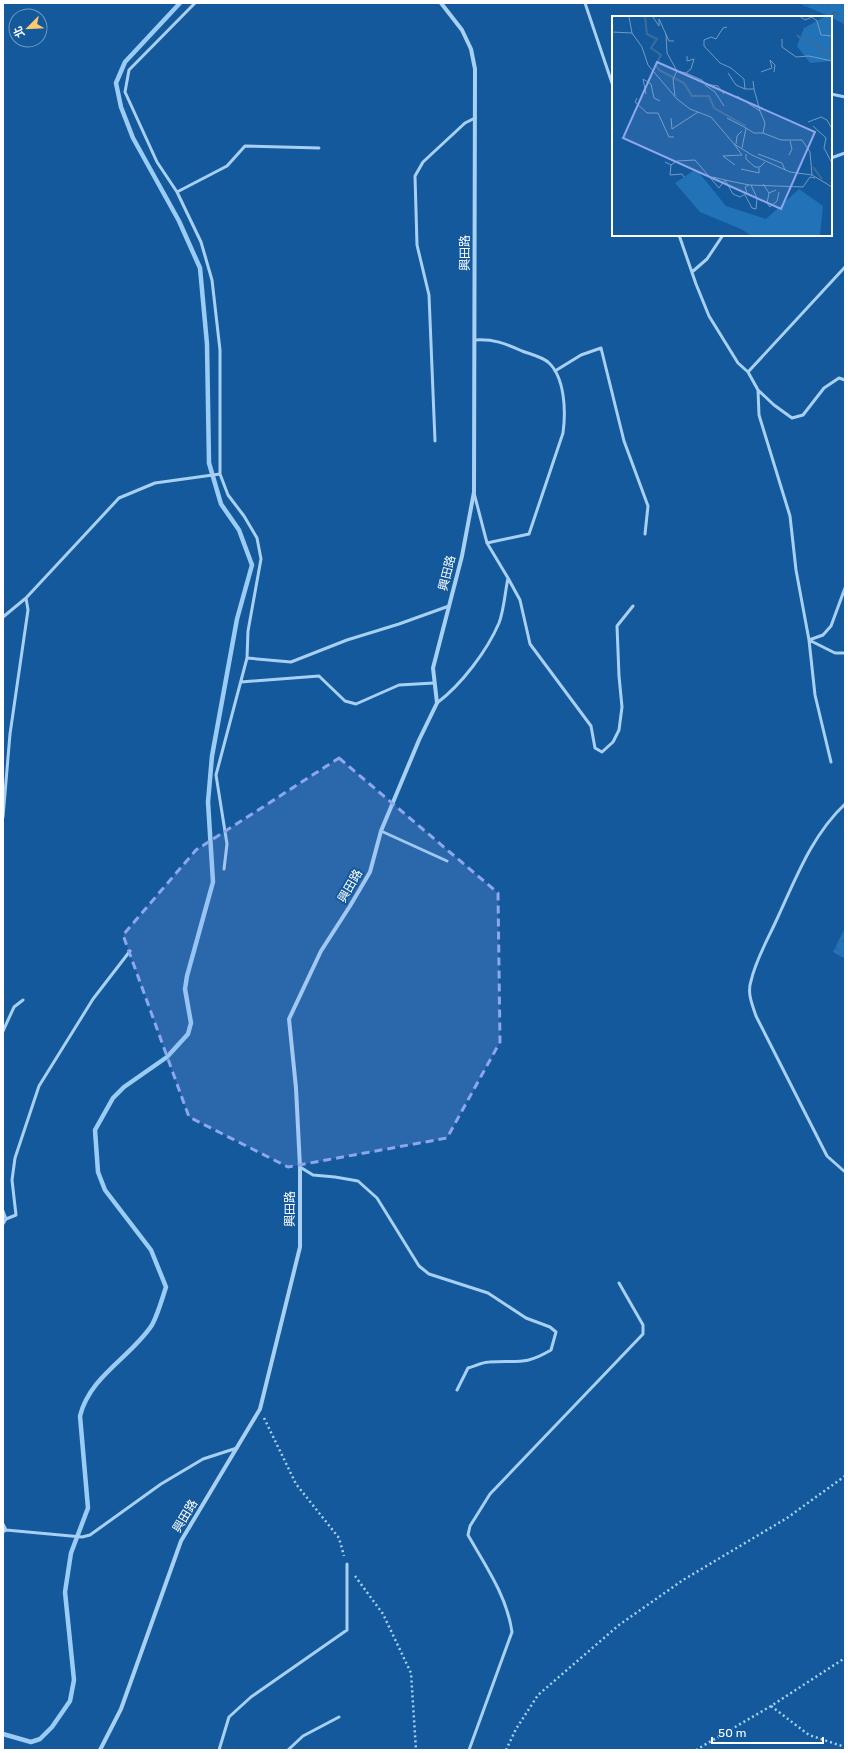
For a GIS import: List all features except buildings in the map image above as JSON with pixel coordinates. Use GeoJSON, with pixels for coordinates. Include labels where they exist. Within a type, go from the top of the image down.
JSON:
{"type":"FeatureCollection","features":[{"type":"Feature","properties":{"kind":"street","name":"興田路"},"geometry":{"type":"LineString","coordinates":[[100,1750],[121,1709],[181,1541],[260,1409],[300,1247],[300,1167],[296,1088],[289,1019],[321,951],[370,872],[381,831],[418,740],[437,704],[433,668],[462,556],[474,492],[475,340],[475,69],[471,49],[462,30],[441,3]]}},
{"type":"Feature","properties":{"kind":"lane"},"geometry":{"type":"LineString","coordinates":[[195,3],[129,70],[125,92],[157,162],[177,192],[201,242],[212,280],[220,350],[220,474],[228,495],[244,516],[257,538],[261,559],[248,631],[247,658],[216,775],[227,844],[224,869]]}},
{"type":"Feature","properties":{"kind":"lane"},"geometry":{"type":"LineString","coordinates":[[585,3],[612,83]]}},
{"type":"Feature","properties":{"kind":"lane"},"geometry":{"type":"LineString","coordinates":[[832,94],[845,97]]}},
{"type":"Feature","properties":{"kind":"lane"},"geometry":{"type":"LineString","coordinates":[[435,441],[429,295],[417,245],[415,176],[422,162],[465,123],[475,118]]}},
{"type":"Feature","properties":{"kind":"lane"},"geometry":{"type":"LineString","coordinates":[[177,192],[227,166],[245,146],[319,148]]}},
{"type":"Feature","properties":{"kind":"lane"},"geometry":{"type":"LineString","coordinates":[[832,158],[845,153]]}},
{"type":"Feature","properties":{"kind":"lane"},"geometry":{"type":"LineString","coordinates":[[679,236],[709,316],[738,363],[748,372],[758,390],[774,405],[792,418],[804,415],[824,388],[839,378],[845,380]]}},
{"type":"Feature","properties":{"kind":"lane"},"geometry":{"type":"LineString","coordinates":[[692,272],[707,259],[722,236]]}},
{"type":"Feature","properties":{"kind":"lane"},"geometry":{"type":"LineString","coordinates":[[748,372],[845,267]]}},
{"type":"Feature","properties":{"kind":"lane"},"geometry":{"type":"LineString","coordinates":[[475,340],[490,339],[507,344],[547,361],[556,371],[561,388],[565,417],[564,433],[529,534],[487,543]]}},
{"type":"Feature","properties":{"kind":"lane"},"geometry":{"type":"LineString","coordinates":[[556,371],[580,355],[601,348],[624,441],[648,506],[645,534]]}},
{"type":"Feature","properties":{"kind":"lane"},"geometry":{"type":"LineString","coordinates":[[758,390],[758,415],[790,516],[796,570],[809,640],[815,695],[831,762]]}},
{"type":"Feature","properties":{"kind":"lane"},"geometry":{"type":"LineString","coordinates":[[3,617],[26,598],[119,498],[155,483],[220,474]]}},
{"type":"Feature","properties":{"kind":"lane"},"geometry":{"type":"LineString","coordinates":[[474,492],[487,543],[520,600],[530,644],[591,726],[595,748],[602,752],[613,742],[619,730],[622,707],[617,626],[633,606]]}},
{"type":"Feature","properties":{"kind":"lane"},"geometry":{"type":"LineString","coordinates":[[437,704],[450,694],[484,651],[499,622],[508,578]]}},
{"type":"Feature","properties":{"kind":"lane"},"geometry":{"type":"LineString","coordinates":[[809,640],[823,635],[831,626],[845,588]]}},
{"type":"Feature","properties":{"kind":"lane"},"geometry":{"type":"LineString","coordinates":[[3,817],[10,734],[28,610],[26,598]]}},
{"type":"Feature","properties":{"kind":"lane"},"geometry":{"type":"LineString","coordinates":[[247,658],[291,662],[347,640],[399,624],[449,606]]}},
{"type":"Feature","properties":{"kind":"lane"},"geometry":{"type":"LineString","coordinates":[[809,640],[835,653],[845,653]]}},
{"type":"Feature","properties":{"kind":"lane"},"geometry":{"type":"LineString","coordinates":[[241,682],[318,676],[345,701],[356,704],[399,685],[434,683]]}},
{"type":"Feature","properties":{"kind":"lane"},"geometry":{"type":"LineString","coordinates":[[845,804],[830,818],[810,849],[758,961],[750,982],[750,998],[756,1016],[827,1156],[845,1172]]}},
{"type":"Feature","properties":{"kind":"lane"},"geometry":{"type":"LineString","coordinates":[[381,831],[447,861]]}},
{"type":"Feature","properties":{"kind":"lane"},"geometry":{"type":"LineString","coordinates":[[3,1224],[6,1219],[16,1215],[12,1180],[15,1158],[39,1086],[93,999],[130,950]]}},
{"type":"Feature","properties":{"kind":"lane"},"geometry":{"type":"LineString","coordinates":[[3,1031],[14,1007],[23,1000]]}},
{"type":"Feature","properties":{"kind":"lane"},"geometry":{"type":"LineString","coordinates":[[300,1167],[313,1175],[358,1181],[377,1198],[419,1266],[429,1274],[488,1293],[526,1318],[550,1327],[556,1332],[551,1350],[538,1357],[523,1362],[488,1362],[468,1368],[457,1390]]}},
{"type":"Feature","properties":{"kind":"lane"},"geometry":{"type":"LineString","coordinates":[[3,1212],[6,1219]]}},
{"type":"Feature","properties":{"kind":"lane"},"geometry":{"type":"LineString","coordinates":[[469,1750],[512,1632],[510,1615],[468,1534],[470,1526],[490,1494],[643,1334],[643,1325],[619,1284]]}},
{"type":"Feature","properties":{"kind":"lane"},"geometry":{"type":"LineString","coordinates":[[3,1524],[4,1531],[82,1537],[90,1535],[161,1484],[203,1459],[238,1448]]}},
{"type":"Feature","properties":{"kind":"lane"},"geometry":{"type":"LineString","coordinates":[[219,1750],[229,1718],[240,1707],[251,1697],[347,1630],[347,1564]]}},
{"type":"Feature","properties":{"kind":"lane"},"geometry":{"type":"LineString","coordinates":[[288,1750],[303,1736],[339,1717]]}},
{"type":"Feature","properties":{"kind":"path"},"geometry":{"type":"LineString","coordinates":[[506,1750],[516,1729],[538,1695],[619,1625],[683,1580],[786,1518],[845,1476]]}},
{"type":"Feature","properties":{"kind":"path"},"geometry":{"type":"LineString","coordinates":[[696,1750],[771,1706],[845,1658]]}},
{"type":"Feature","properties":{"kind":"path"},"geometry":{"type":"LineString","coordinates":[[771,1706],[809,1735],[845,1747]]}},
{"type":"Feature","properties":{"kind":"highlighted area"},"geometry":{"type":"Polygon","coordinates":[[[339,758],[498,893],[500,1042],[447,1138],[288,1167],[189,1117],[123,935],[196,850],[339,758]]]}},
{"type":"Feature","properties":{"kind":"green space"},"geometry":{"type":"Polygon","coordinates":[[[798,3],[845,3],[845,25],[832,18],[832,16],[798,3]]]}},
{"type":"Feature","properties":{"kind":"green space"},"geometry":{"type":"Polygon","coordinates":[[[845,928],[845,959],[833,952],[845,928]]]}},
{"type":"Feature","properties":{"kind":"waterway"},"geometry":{"type":"LineString","coordinates":[[3,1734],[31,1742],[40,1739],[52,1727],[70,1701],[74,1680],[65,1592],[71,1553],[88,1508],[80,1416],[85,1402],[101,1378],[133,1348],[152,1325],[166,1287],[151,1250],[105,1190],[98,1172],[95,1130],[113,1098],[124,1087],[167,1057],[188,1034],[191,1023],[185,989],[187,976],[213,882],[208,802],[212,756],[237,619],[252,565],[239,530],[221,504],[209,463],[207,344],[200,268],[179,221],[133,138],[121,107],[116,83],[125,62],[180,3]]}}]}
